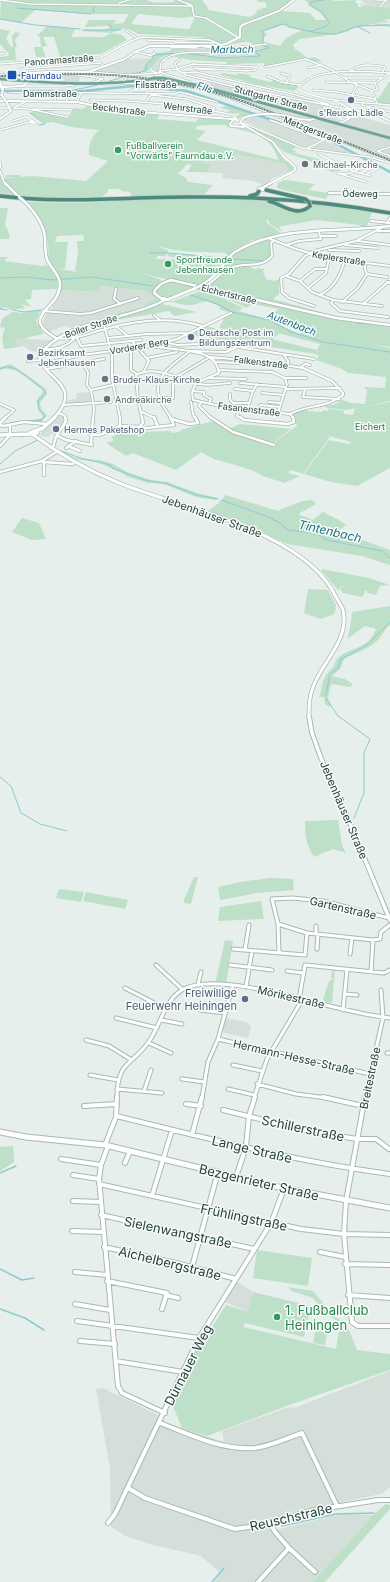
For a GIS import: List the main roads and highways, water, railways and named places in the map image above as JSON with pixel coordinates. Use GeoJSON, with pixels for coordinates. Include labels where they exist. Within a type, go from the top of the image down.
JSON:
{"type":"FeatureCollection","features":[{"type":"Feature","properties":{"kind":"highway"},"geometry":{"type":"LineString","coordinates":[[263,190],[260,193],[266,196],[390,213]]}},
{"type":"Feature","properties":{"kind":"highway"},"geometry":{"type":"LineString","coordinates":[[0,197],[58,201],[248,196],[257,194],[263,190],[281,193],[309,203],[310,206],[308,209],[302,211],[289,210],[276,203],[258,199]]}},
{"type":"Feature","properties":{"kind":"highway"},"geometry":{"type":"LineString","coordinates":[[0,197],[53,202],[170,198],[304,201]]}},
{"type":"Feature","properties":{"kind":"highway"},"geometry":{"type":"LineString","coordinates":[[195,197],[304,201]]}},
{"type":"Feature","properties":{"kind":"highway"},"geometry":{"type":"LineString","coordinates":[[289,210],[287,207],[289,204],[304,201]]}},
{"type":"Feature","properties":{"kind":"main road","name":"Stuttgarter Straße"},"geometry":{"type":"LineString","coordinates":[[2,80],[67,85],[93,83],[133,83],[154,78],[169,79],[201,86],[390,138]]}},
{"type":"Feature","properties":{"kind":"main road","name":"Boller Straße"},"geometry":{"type":"LineString","coordinates":[[0,435],[33,433],[47,424],[59,413],[63,405],[65,391],[42,364],[39,355],[43,348],[56,338],[162,300],[168,301],[168,299],[179,296],[196,288],[216,274],[231,254],[257,241],[293,233],[390,226]]}},
{"type":"Feature","properties":{"kind":"waterway"},"geometry":{"type":"LineString","coordinates":[[324,0],[310,2],[311,5],[323,13],[328,21]]}},
{"type":"Feature","properties":{"kind":"waterway"},"geometry":{"type":"LineString","coordinates":[[93,13],[94,6]]}},
{"type":"Feature","properties":{"kind":"waterway"},"geometry":{"type":"LineString","coordinates":[[17,8],[91,14]]}},
{"type":"Feature","properties":{"kind":"waterway"},"geometry":{"type":"LineString","coordinates":[[0,19],[35,25]]}},
{"type":"Feature","properties":{"kind":"waterway"},"geometry":{"type":"LineString","coordinates":[[311,31],[325,27],[330,23],[329,22]]}},
{"type":"Feature","properties":{"kind":"waterway"},"geometry":{"type":"LineString","coordinates":[[109,24],[112,28]]}},
{"type":"Feature","properties":{"kind":"waterway","name":"Marbach"},"geometry":{"type":"LineString","coordinates":[[184,53],[221,58],[259,56],[260,55],[256,53],[256,51],[269,48],[262,43],[264,35],[261,31],[284,24],[287,24],[289,27],[318,33],[336,34],[358,26],[390,25]]}},
{"type":"Feature","properties":{"kind":"waterway"},"geometry":{"type":"LineString","coordinates":[[36,25],[80,29]]}},
{"type":"Feature","properties":{"kind":"waterway"},"geometry":{"type":"LineString","coordinates":[[358,27],[370,33]]}},
{"type":"Feature","properties":{"kind":"waterway"},"geometry":{"type":"LineString","coordinates":[[84,30],[121,30]]}},
{"type":"Feature","properties":{"kind":"waterway","name":"Marbach"},"geometry":{"type":"LineString","coordinates":[[132,74],[146,71],[146,65],[151,61],[154,55],[179,53]]}},
{"type":"Feature","properties":{"kind":"waterway","name":"Marbach"},"geometry":{"type":"LineString","coordinates":[[107,82],[129,75]]}},
{"type":"Feature","properties":{"kind":"waterway","name":"Marbach"},"geometry":{"type":"LineString","coordinates":[[69,91],[98,85]]}},
{"type":"Feature","properties":{"kind":"waterway","name":"Fils"},"geometry":{"type":"LineString","coordinates":[[0,91],[84,91],[132,86],[187,91],[325,138],[390,172]]}},
{"type":"Feature","properties":{"kind":"waterway"},"geometry":{"type":"LineString","coordinates":[[30,113],[45,124],[39,125]]}},
{"type":"Feature","properties":{"kind":"waterway"},"geometry":{"type":"LineString","coordinates":[[6,176],[20,176]]}},
{"type":"Feature","properties":{"kind":"waterway"},"geometry":{"type":"LineString","coordinates":[[150,253],[168,253]]}},
{"type":"Feature","properties":{"kind":"waterway"},"geometry":{"type":"LineString","coordinates":[[169,253],[224,258]]}},
{"type":"Feature","properties":{"kind":"waterway"},"geometry":{"type":"LineString","coordinates":[[232,259],[264,261]]}},
{"type":"Feature","properties":{"kind":"waterway","name":"Autenbach"},"geometry":{"type":"LineString","coordinates":[[0,278],[26,277],[53,280],[92,277],[153,286]]}},
{"type":"Feature","properties":{"kind":"waterway","name":"Autenbach"},"geometry":{"type":"LineString","coordinates":[[191,295],[217,304],[232,312],[270,320],[291,332],[323,342],[390,352]]}},
{"type":"Feature","properties":{"kind":"waterway"},"geometry":{"type":"LineString","coordinates":[[0,309],[7,310]]}},
{"type":"Feature","properties":{"kind":"waterway"},"geometry":{"type":"LineString","coordinates":[[13,310],[24,312],[41,310]]}},
{"type":"Feature","properties":{"kind":"waterway"},"geometry":{"type":"LineString","coordinates":[[357,323],[383,325]]}},
{"type":"Feature","properties":{"kind":"waterway"},"geometry":{"type":"LineString","coordinates":[[0,369],[8,367],[18,370],[46,393],[38,401],[39,410],[45,416],[38,425]]}},
{"type":"Feature","properties":{"kind":"waterway"},"geometry":{"type":"LineString","coordinates":[[26,421],[41,420]]}},
{"type":"Feature","properties":{"kind":"waterway"},"geometry":{"type":"LineString","coordinates":[[10,423],[21,421]]}},
{"type":"Feature","properties":{"kind":"waterway"},"geometry":{"type":"LineString","coordinates":[[0,464],[15,451],[38,440]]}},
{"type":"Feature","properties":{"kind":"waterway","name":"Tintenbach"},"geometry":{"type":"LineString","coordinates":[[61,451],[80,458],[111,465],[112,468],[145,480],[168,484],[197,495],[218,499]]}},
{"type":"Feature","properties":{"kind":"waterway","name":"Tintenbach"},"geometry":{"type":"LineString","coordinates":[[221,500],[266,516],[280,523],[288,530],[316,533],[327,540],[382,551],[390,558]]}},
{"type":"Feature","properties":{"kind":"waterway","name":"Tintenbach"},"geometry":{"type":"LineString","coordinates":[[326,695],[330,674],[338,668],[341,659],[367,645],[390,622]]}},
{"type":"Feature","properties":{"kind":"waterway","name":"Tintenbach"},"geometry":{"type":"LineString","coordinates":[[326,698],[338,716],[370,739],[364,753],[364,793],[354,818]]}},
{"type":"Feature","properties":{"kind":"waterway"},"geometry":{"type":"LineString","coordinates":[[0,777],[11,786],[21,813],[40,824],[67,831]]}},
{"type":"Feature","properties":{"kind":"waterway"},"geometry":{"type":"LineString","coordinates":[[0,1173],[16,1166]]}},
{"type":"Feature","properties":{"kind":"waterway"},"geometry":{"type":"LineString","coordinates":[[0,1269],[22,1280],[34,1278]]}},
{"type":"Feature","properties":{"kind":"waterway"},"geometry":{"type":"LineString","coordinates":[[0,1309],[25,1318],[44,1330]]}},
{"type":"Feature","properties":{"kind":"waterway"},"geometry":{"type":"LineString","coordinates":[[282,1526],[336,1514],[374,1513]]}},
{"type":"Feature","properties":{"kind":"waterway"},"geometry":{"type":"LineString","coordinates":[[212,1582],[224,1568]]}},
{"type":"Feature","properties":{"kind":"railway"},"geometry":{"type":"LineString","coordinates":[[0,76],[46,74],[116,75],[200,88],[272,112],[390,160]]}},
{"type":"Feature","properties":{"kind":"place","name":"Faurndau"},"geometry":{"type":"Point","coordinates":[12,75]}},
{"type":"Feature","properties":{"kind":"place","name":"s'Reusch Lädle"},"geometry":{"type":"Point","coordinates":[351,100]}},
{"type":"Feature","properties":{"kind":"place","name":"Fußballverein \"Vorwärts\" Faurndau e.V."},"geometry":{"type":"Point","coordinates":[118,150]}},
{"type":"Feature","properties":{"kind":"place","name":"Michael-Kirche"},"geometry":{"type":"Point","coordinates":[305,164]}},
{"type":"Feature","properties":{"kind":"place","name":"Sportfreunde Jebenhausen"},"geometry":{"type":"Point","coordinates":[168,264]}},
{"type":"Feature","properties":{"kind":"place","name":"Deutsche Post im Bildungszentrum"},"geometry":{"type":"Point","coordinates":[191,337]}},
{"type":"Feature","properties":{"kind":"place","name":"Bezirksamt Jebenhausen"},"geometry":{"type":"Point","coordinates":[30,357]}},
{"type":"Feature","properties":{"kind":"place","name":"Bruder-Klaus-Kirche"},"geometry":{"type":"Point","coordinates":[105,379]}},
{"type":"Feature","properties":{"kind":"place","name":"Andreäkirche"},"geometry":{"type":"Point","coordinates":[107,399]}},
{"type":"Feature","properties":{"kind":"place","name":"Hermes Paketshop"},"geometry":{"type":"Point","coordinates":[56,429]}},
{"type":"Feature","properties":{"kind":"place","name":"Freiwillige Feuerwehr Heiningen"},"geometry":{"type":"Point","coordinates":[245,999]}},
{"type":"Feature","properties":{"kind":"place","name":"1. Fußballclub Heiningen"},"geometry":{"type":"Point","coordinates":[277,1317]}},
{"type":"Feature","properties":{"kind":"park label","name":"Eichert"},"geometry":{"type":"Point","coordinates":[370,426]}}]}
